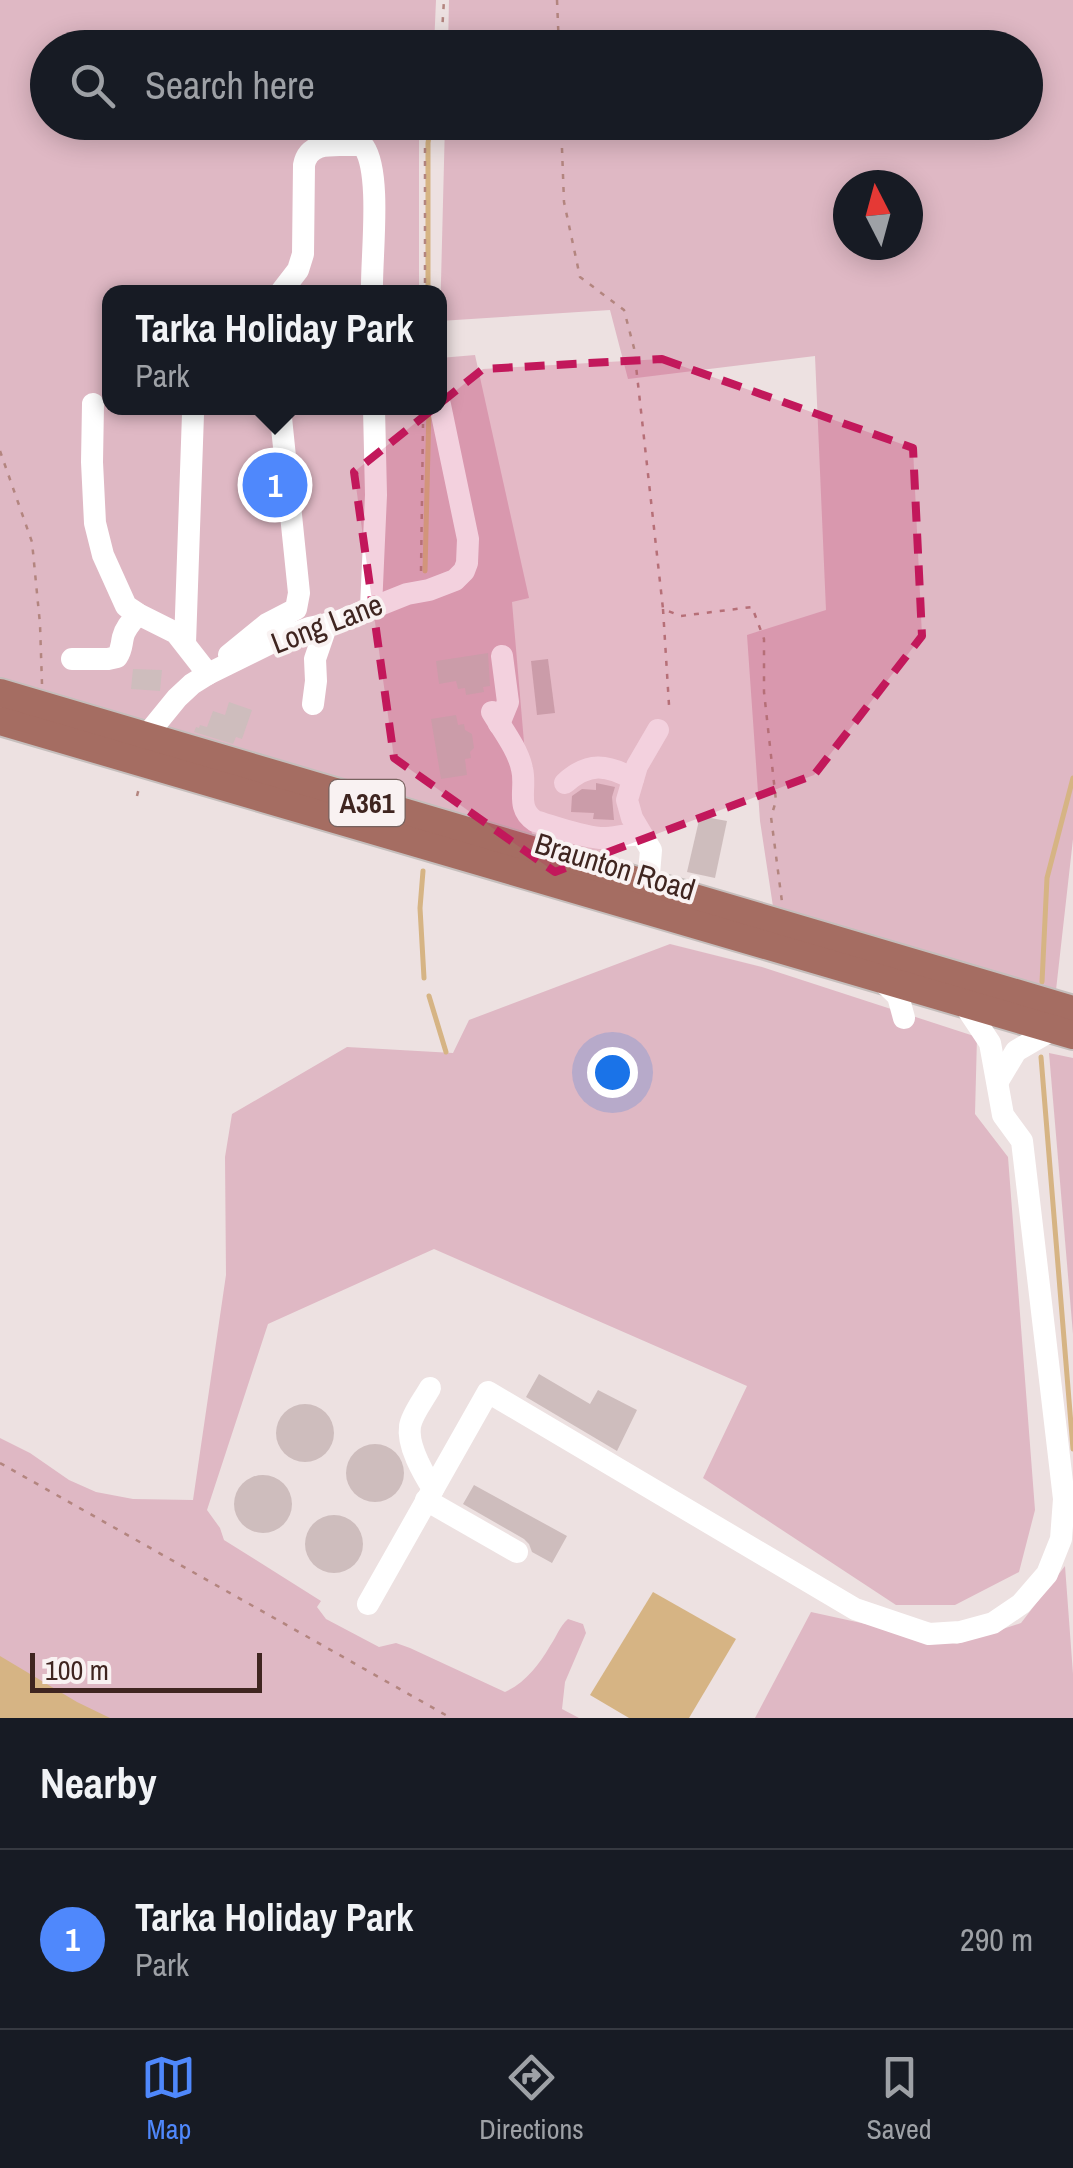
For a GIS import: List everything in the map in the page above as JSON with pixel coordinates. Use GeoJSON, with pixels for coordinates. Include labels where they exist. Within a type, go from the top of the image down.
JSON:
{"type":"FeatureCollection","features":[{"type":"Feature","properties":{"kind":"main road","name":"Braunton Road"},"geometry":{"type":"LineString","coordinates":[[0,693],[42,705],[142,749],[1062,1033]]}},
{"type":"Feature","properties":{"kind":"main road","name":"Braunton Road"},"geometry":{"type":"LineString","coordinates":[[0,720],[142,749],[648,886],[1073,1010]]}},
{"type":"Feature","properties":{"kind":"street"},"geometry":{"type":"LineString","coordinates":[[286,285],[298,270],[303,254],[307,154],[316,146],[358,145],[364,147],[370,160],[372,285]]}},
{"type":"Feature","properties":{"kind":"street"},"geometry":{"type":"LineString","coordinates":[[93,404],[95,523],[103,556],[126,606],[176,632],[208,674],[257,632],[296,609],[299,593],[281,415]]}},
{"type":"Feature","properties":{"kind":"street"},"geometry":{"type":"LineString","coordinates":[[186,643],[193,415]]}},
{"type":"Feature","properties":{"kind":"street"},"geometry":{"type":"LineString","coordinates":[[372,608],[374,415]]}},
{"type":"Feature","properties":{"kind":"street"},"geometry":{"type":"LineString","coordinates":[[406,594],[455,580],[467,563],[468,539],[442,415]]}},
{"type":"Feature","properties":{"kind":"street","name":"Long Lane"},"geometry":{"type":"LineString","coordinates":[[142,749],[177,698],[208,674],[279,640],[406,594]]}},
{"type":"Feature","properties":{"kind":"street"},"geometry":{"type":"LineString","coordinates":[[72,658],[118,657],[128,626],[138,614]]}},
{"type":"Feature","properties":{"kind":"street"},"geometry":{"type":"LineString","coordinates":[[312,704],[315,659],[327,624]]}},
{"type":"Feature","properties":{"kind":"street"},"geometry":{"type":"LineString","coordinates":[[502,656],[508,702],[496,718],[523,770],[522,805],[528,816],[593,837],[641,835]]}},
{"type":"Feature","properties":{"kind":"street"},"geometry":{"type":"LineString","coordinates":[[648,886],[651,850],[632,818],[627,800],[637,766],[658,730]]}},
{"type":"Feature","properties":{"kind":"street"},"geometry":{"type":"LineString","coordinates":[[565,782],[588,769],[606,767],[633,779]]}},
{"type":"Feature","properties":{"kind":"street"},"geometry":{"type":"LineString","coordinates":[[879,978],[898,996],[904,1018]]}},
{"type":"Feature","properties":{"kind":"street"},"geometry":{"type":"LineString","coordinates":[[368,1604],[488,1392],[855,1609],[928,1634],[960,1632],[993,1623],[1022,1604],[1047,1574],[1061,1539],[1064,1499],[1022,1141],[1003,1114],[990,1044],[964,1004]]}},
{"type":"Feature","properties":{"kind":"street"},"geometry":{"type":"LineString","coordinates":[[998,1081],[1016,1050],[1062,1033]]}},
{"type":"Feature","properties":{"kind":"street"},"geometry":{"type":"LineString","coordinates":[[430,1388],[410,1426],[414,1451],[430,1495],[517,1552]]}},
{"type":"Feature","properties":{"kind":"path"},"geometry":{"type":"LineString","coordinates":[[442,30],[444,0]]}},
{"type":"Feature","properties":{"kind":"path"},"geometry":{"type":"LineString","coordinates":[[557,0],[558,30]]}},
{"type":"Feature","properties":{"kind":"path"},"geometry":{"type":"LineString","coordinates":[[425,140],[425,285]]}},
{"type":"Feature","properties":{"kind":"path"},"geometry":{"type":"LineString","coordinates":[[562,140],[564,202],[580,278],[624,310],[634,348],[670,705],[658,730]]}},
{"type":"Feature","properties":{"kind":"path","name":"Long Lane"},"geometry":{"type":"LineString","coordinates":[[406,594],[421,574],[424,425]]}},
{"type":"Feature","properties":{"kind":"path"},"geometry":{"type":"LineString","coordinates":[[0,451],[32,542],[42,705]]}},
{"type":"Feature","properties":{"kind":"path"},"geometry":{"type":"LineString","coordinates":[[663,609],[681,616],[752,607],[764,639],[764,692],[776,802],[771,817],[782,902]]}},
{"type":"Feature","properties":{"kind":"path"},"geometry":{"type":"LineString","coordinates":[[0,1464],[451,1718]]}},
{"type":"Feature","properties":{"kind":"highlighted area"},"geometry":{"type":"Polygon","coordinates":[[[662,359],[913,448],[922,636],[814,775],[555,872],[394,758],[354,472],[483,369],[662,359]]]}},
{"type":"Feature","properties":{"kind":"shaded area"},"geometry":{"type":"Polygon","coordinates":[[[0,0],[436,0],[435,30],[30,30],[30,140],[419,140],[419,285],[102,285],[102,415],[447,415],[447,357],[475,355],[529,598],[512,602],[532,836],[0,680],[0,0]]]}},
{"type":"Feature","properties":{"kind":"shaded area"},"geometry":{"type":"Polygon","coordinates":[[[449,0],[1073,0],[1073,839],[1056,990],[774,913],[760,821],[747,635],[826,610],[815,356],[628,379],[610,310],[447,321],[447,285],[441,285],[445,140],[1043,140],[1043,30],[448,30],[449,0]]]}},
{"type":"Feature","properties":{"kind":"shaded area"},"geometry":{"type":"Polygon","coordinates":[[[670,944],[762,967],[977,1037],[975,1114],[1008,1157],[1035,1510],[1019,1572],[955,1605],[896,1605],[703,1478],[747,1386],[434,1249],[268,1324],[207,1510],[224,1540],[321,1601],[317,1607],[326,1619],[379,1647],[396,1643],[410,1648],[505,1692],[531,1673],[568,1619],[583,1624],[586,1633],[565,1682],[562,1709],[579,1718],[0,1718],[0,1438],[96,1492],[133,1499],[193,1500],[226,1275],[225,1157],[232,1114],[347,1047],[453,1053],[469,1020],[670,944]]]}},
{"type":"Feature","properties":{"kind":"shaded area"},"geometry":{"type":"Polygon","coordinates":[[[1049,1053],[1073,1058],[1073,1334],[1049,1053]]]}},
{"type":"Feature","properties":{"kind":"shaded area"},"geometry":{"type":"Polygon","coordinates":[[[1065,1566],[1073,1718],[755,1718],[811,1612],[957,1644],[1021,1623],[1065,1566]]]}},
{"type":"Feature","properties":{"kind":"shaded area"},"geometry":{"type":"Polygon","coordinates":[[[653,1592],[736,1639],[689,1718],[629,1718],[590,1695],[653,1592]]]}},
{"type":"Feature","properties":{"kind":"shaded area"},"geometry":{"type":"Polygon","coordinates":[[[0,1656],[77,1702],[110,1718],[0,1718],[0,1656]]]}},
{"type":"Feature","properties":{"kind":"building"},"geometry":{"type":"Polygon","coordinates":[[[488,653],[490,686],[483,687],[484,692],[466,695],[465,688],[458,689],[456,681],[439,684],[436,661],[488,653]]]}},
{"type":"Feature","properties":{"kind":"building"},"geometry":{"type":"Polygon","coordinates":[[[548,659],[555,713],[537,715],[531,661],[548,659]]]}},
{"type":"Feature","properties":{"kind":"building"},"geometry":{"type":"Polygon","coordinates":[[[133,669],[162,670],[160,691],[131,689],[133,669]]]}},
{"type":"Feature","properties":{"kind":"building"},"geometry":{"type":"Polygon","coordinates":[[[229,702],[252,710],[242,739],[236,737],[233,744],[194,732],[200,725],[207,727],[213,711],[225,715],[229,702]]]}},
{"type":"Feature","properties":{"kind":"building"},"geometry":{"type":"Polygon","coordinates":[[[456,715],[458,725],[464,724],[472,734],[474,748],[471,758],[465,759],[467,775],[441,779],[431,719],[456,715]]]}},
{"type":"Feature","properties":{"kind":"building"},"geometry":{"type":"Polygon","coordinates":[[[596,783],[615,787],[614,820],[593,819],[594,813],[571,812],[572,796],[582,789],[596,790],[596,783]]]}},
{"type":"Feature","properties":{"kind":"building"},"geometry":{"type":"Polygon","coordinates":[[[700,816],[727,821],[715,878],[687,872],[700,816]]]}},
{"type":"Feature","properties":{"kind":"building"},"geometry":{"type":"Polygon","coordinates":[[[539,1374],[590,1404],[598,1390],[637,1410],[617,1451],[526,1397],[539,1374]]]}},
{"type":"Feature","properties":{"kind":"building"},"geometry":{"type":"Polygon","coordinates":[[[305,1404],[325,1413],[334,1433],[325,1453],[305,1462],[285,1453],[276,1433],[285,1413],[305,1404]]]}},
{"type":"Feature","properties":{"kind":"building"},"geometry":{"type":"Polygon","coordinates":[[[375,1444],[395,1453],[404,1473],[395,1493],[375,1502],[355,1493],[346,1473],[355,1453],[375,1444]]]}},
{"type":"Feature","properties":{"kind":"building"},"geometry":{"type":"Polygon","coordinates":[[[263,1475],[283,1484],[292,1504],[283,1524],[263,1533],[243,1524],[234,1504],[243,1484],[263,1475]]]}},
{"type":"Feature","properties":{"kind":"building"},"geometry":{"type":"Polygon","coordinates":[[[474,1485],[567,1536],[552,1563],[532,1552],[524,1539],[463,1504],[474,1485]]]}},
{"type":"Feature","properties":{"kind":"building"},"geometry":{"type":"Polygon","coordinates":[[[334,1515],[354,1524],[363,1544],[354,1564],[334,1573],[314,1564],[305,1544],[314,1524],[334,1515]]]}},
{"type":"Feature","properties":{"kind":"waterway"},"geometry":{"type":"LineString","coordinates":[[428,140],[428,285]]}},
{"type":"Feature","properties":{"kind":"waterway"},"geometry":{"type":"LineString","coordinates":[[425,571],[429,415]]}},
{"type":"Feature","properties":{"kind":"waterway"},"geometry":{"type":"LineString","coordinates":[[1042,982],[1047,878],[1073,778]]}},
{"type":"Feature","properties":{"kind":"waterway"},"geometry":{"type":"LineString","coordinates":[[423,871],[420,908],[424,978]]}},
{"type":"Feature","properties":{"kind":"waterway"},"geometry":{"type":"LineString","coordinates":[[429,996],[446,1052]]}},
{"type":"Feature","properties":{"kind":"waterway"},"geometry":{"type":"LineString","coordinates":[[1041,1057],[1073,1449]]}},
{"type":"Feature","properties":{"kind":"place","name":"Tarka Holiday Park"},"geometry":{"type":"Point","coordinates":[275,485]}}]}
